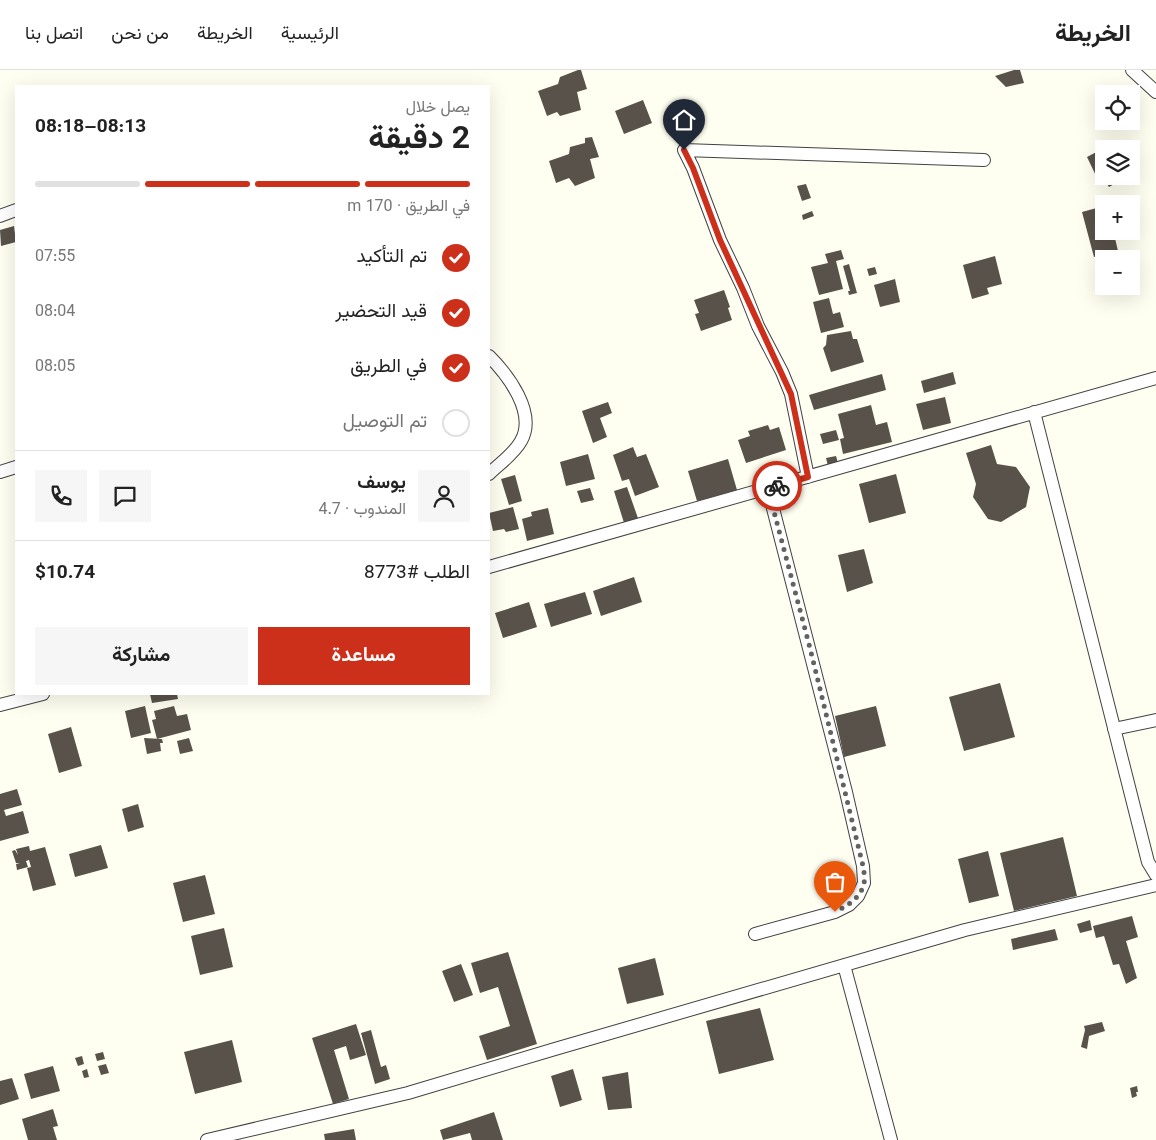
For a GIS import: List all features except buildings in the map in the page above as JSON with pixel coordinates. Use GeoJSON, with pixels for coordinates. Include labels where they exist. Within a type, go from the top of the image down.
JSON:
{"type":"FeatureCollection","features":[{"type":"Feature","properties":{"kind":"street"},"geometry":{"type":"LineString","coordinates":[[1132,70],[1156,92]]}},
{"type":"Feature","properties":{"kind":"street"},"geometry":{"type":"LineString","coordinates":[[808,477],[791,394],[720,240],[693,168],[684,150],[984,160]]}},
{"type":"Feature","properties":{"kind":"street"},"geometry":{"type":"LineString","coordinates":[[0,216],[15,210]]}},
{"type":"Feature","properties":{"kind":"street"},"geometry":{"type":"LineString","coordinates":[[490,357],[513,384],[524,410],[526,432],[513,452],[490,473]]}},
{"type":"Feature","properties":{"kind":"street"},"geometry":{"type":"LineString","coordinates":[[490,567],[1156,378]]}},
{"type":"Feature","properties":{"kind":"street"},"geometry":{"type":"LineString","coordinates":[[1034,412],[1148,862],[1156,875]]}},
{"type":"Feature","properties":{"kind":"street"},"geometry":{"type":"LineString","coordinates":[[0,472],[15,467]]}},
{"type":"Feature","properties":{"kind":"street"},"geometry":{"type":"LineString","coordinates":[[755,934],[835,912],[849,906],[858,896],[864,883],[863,866],[844,783],[768,489]]}},
{"type":"Feature","properties":{"kind":"street"},"geometry":{"type":"LineString","coordinates":[[0,705],[39,695]]}},
{"type":"Feature","properties":{"kind":"street"},"geometry":{"type":"LineString","coordinates":[[1114,729],[1156,720]]}},
{"type":"Feature","properties":{"kind":"street"},"geometry":{"type":"LineString","coordinates":[[214,1139],[408,1093],[965,930],[1156,885]]}},
{"type":"Feature","properties":{"kind":"street"},"geometry":{"type":"LineString","coordinates":[[844,965],[891,1140]]}},
{"type":"Feature","properties":{"kind":"way so far"},"geometry":{"type":"LineString","coordinates":[[777,486],[768,489],[810,648],[863,866],[864,883],[858,896],[849,906],[835,912]]}},
{"type":"Feature","properties":{"kind":"route"},"geometry":{"type":"LineString","coordinates":[[684,150],[693,168],[720,240],[791,394],[808,477],[777,486]]}}]}
